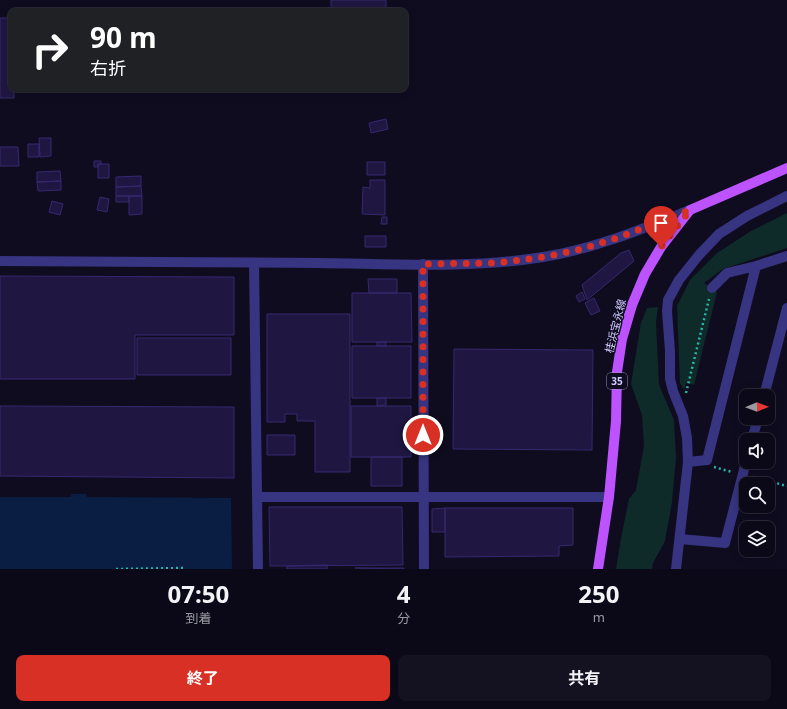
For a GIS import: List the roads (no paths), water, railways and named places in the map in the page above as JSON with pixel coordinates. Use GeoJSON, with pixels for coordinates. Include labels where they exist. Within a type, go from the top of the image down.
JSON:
{"type":"FeatureCollection","features":[{"type":"Feature","properties":{"kind":"main road","name":"桂浜宝永線"},"geometry":{"type":"LineString","coordinates":[[598,569],[609,497],[616,421],[617,372],[622,339],[632,305],[645,274],[657,254],[690,210],[787,168]]}},
{"type":"Feature","properties":{"kind":"street"},"geometry":{"type":"LineString","coordinates":[[676,569],[688,462],[687,438],[683,416],[670,379],[670,351],[667,311],[668,300],[684,274],[699,255],[719,234],[747,216],[787,196]]}},
{"type":"Feature","properties":{"kind":"street"},"geometry":{"type":"LineString","coordinates":[[0,261],[423,264],[496,263],[544,257],[582,249],[620,237],[690,210]]}},
{"type":"Feature","properties":{"kind":"street"},"geometry":{"type":"LineString","coordinates":[[712,288],[727,273],[787,256]]}},
{"type":"Feature","properties":{"kind":"street"},"geometry":{"type":"LineString","coordinates":[[254,263],[258,569]]}},
{"type":"Feature","properties":{"kind":"street"},"geometry":{"type":"LineString","coordinates":[[423,264],[424,569]]}},
{"type":"Feature","properties":{"kind":"street"},"geometry":{"type":"LineString","coordinates":[[688,462],[707,460],[756,266]]}},
{"type":"Feature","properties":{"kind":"street"},"geometry":{"type":"LineString","coordinates":[[766,389],[787,308]]}},
{"type":"Feature","properties":{"kind":"street"},"geometry":{"type":"LineString","coordinates":[[680,539],[725,543],[744,469]]}},
{"type":"Feature","properties":{"kind":"street"},"geometry":{"type":"LineString","coordinates":[[257,497],[609,497]]}},
{"type":"Feature","properties":{"kind":"water"},"geometry":{"type":"Polygon","coordinates":[[[71,494],[86,494],[87,497],[231,498],[232,569],[0,569],[0,497],[71,497],[71,494]]]}}]}
